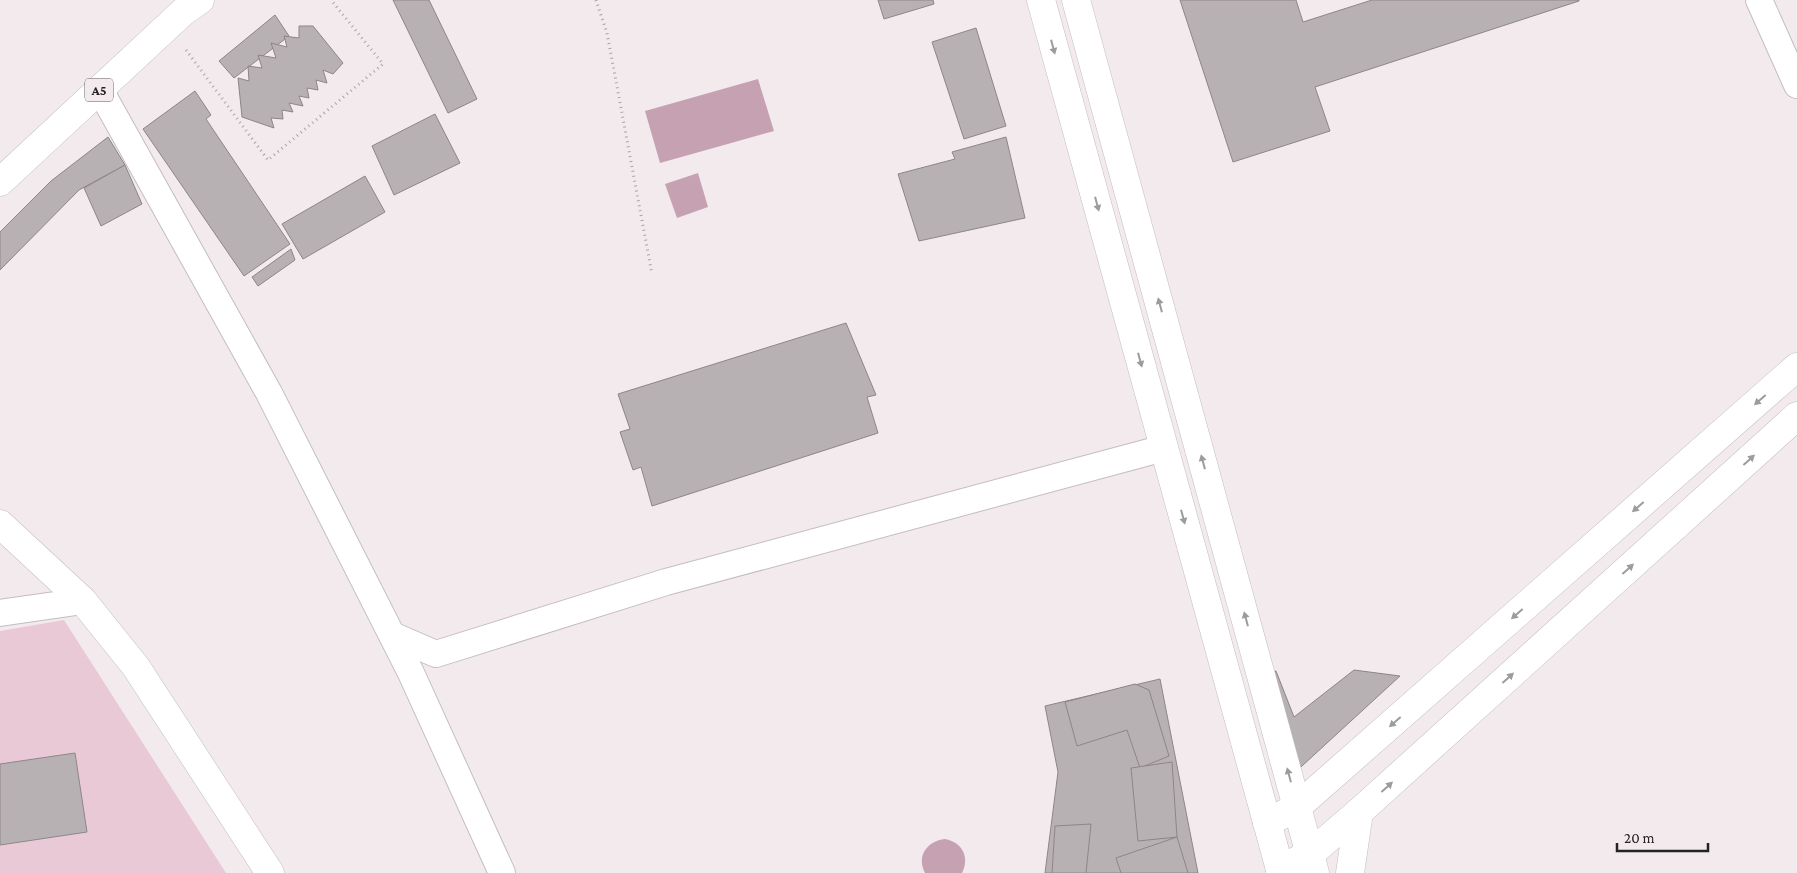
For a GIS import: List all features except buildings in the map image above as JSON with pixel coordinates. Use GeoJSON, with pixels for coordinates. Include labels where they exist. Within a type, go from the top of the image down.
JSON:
{"type":"FeatureCollection","features":[{"type":"Feature","properties":{"kind":"main road","name":"A5"},"geometry":{"type":"LineString","coordinates":[[0,182],[168,27],[200,0]]}},
{"type":"Feature","properties":{"kind":"main road"},"geometry":{"type":"LineString","coordinates":[[1040,0],[1280,871],[1313,863],[1359,812],[1797,416]]}},
{"type":"Feature","properties":{"kind":"main road"},"geometry":{"type":"LineString","coordinates":[[1076,0],[1313,863]]}},
{"type":"Feature","properties":{"kind":"main road"},"geometry":{"type":"LineString","coordinates":[[1266,823],[1297,807],[1797,367]]}},
{"type":"Feature","properties":{"kind":"main road"},"geometry":{"type":"LineString","coordinates":[[0,524],[83,601],[136,667],[270,873]]}},
{"type":"Feature","properties":{"kind":"main road"},"geometry":{"type":"LineString","coordinates":[[1350,873],[1359,812]]}},
{"type":"Feature","properties":{"kind":"street"},"geometry":{"type":"LineString","coordinates":[[1759,0],[1797,85]]}},
{"type":"Feature","properties":{"kind":"street"},"geometry":{"type":"LineString","coordinates":[[100,90],[269,393],[411,673],[502,873]]}},
{"type":"Feature","properties":{"kind":"street"},"geometry":{"type":"LineString","coordinates":[[392,635],[436,654],[666,582],[1164,448]]}},
{"type":"Feature","properties":{"kind":"street"},"geometry":{"type":"LineString","coordinates":[[0,613],[83,601]]}},
{"type":"Feature","properties":{"kind":"path"},"geometry":{"type":"LineString","coordinates":[[168,27],[268,160],[383,64],[331,0]]}},
{"type":"Feature","properties":{"kind":"path"},"geometry":{"type":"LineString","coordinates":[[596,0],[607,33],[652,274]]}},
{"type":"Feature","properties":{"kind":"shaded area"},"geometry":{"type":"Polygon","coordinates":[[[758,79],[774,131],[660,163],[645,111],[758,79]]]}},
{"type":"Feature","properties":{"kind":"shaded area"},"geometry":{"type":"Polygon","coordinates":[[[698,173],[708,207],[677,218],[665,184],[698,173]]]}},
{"type":"Feature","properties":{"kind":"shaded area"},"geometry":{"type":"Polygon","coordinates":[[[64,620],[226,873],[0,873],[0,631],[64,620]]]}},
{"type":"Feature","properties":{"kind":"shaded area"},"geometry":{"type":"Polygon","coordinates":[[[945,839],[956,843],[963,851],[965,861],[962,873],[925,873],[922,861],[925,850],[933,843],[945,839]]]}}]}
